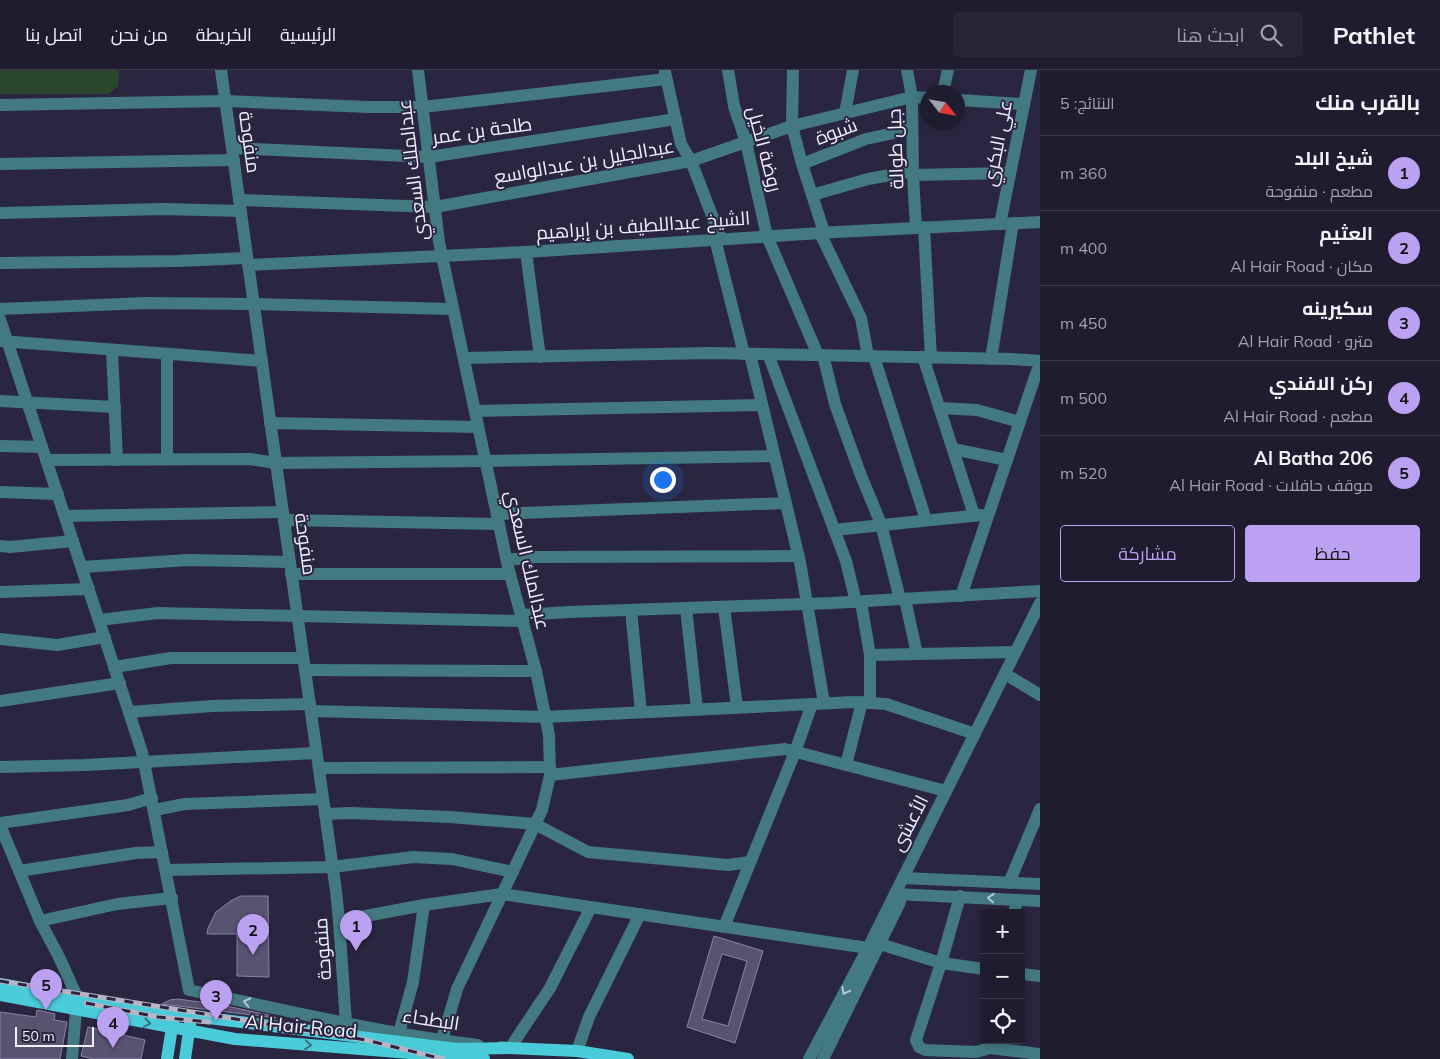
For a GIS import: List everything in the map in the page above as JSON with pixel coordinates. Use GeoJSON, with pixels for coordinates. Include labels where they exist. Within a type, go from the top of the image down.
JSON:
{"type":"FeatureCollection","features":[{"type":"Feature","properties":{"kind":"main road","name":"Al Hair Road"},"geometry":{"type":"LineString","coordinates":[[0,984],[41,991],[77,1005],[171,1028],[235,1039],[435,1050]]}},
{"type":"Feature","properties":{"kind":"main road","name":"Al Hair Road"},"geometry":{"type":"LineString","coordinates":[[0,995],[77,1005],[191,1016],[435,1050],[484,1059]]}},
{"type":"Feature","properties":{"kind":"main road"},"geometry":{"type":"LineString","coordinates":[[167,1055],[174,1014]]}},
{"type":"Feature","properties":{"kind":"main road"},"geometry":{"type":"LineString","coordinates":[[167,1055],[175,1046],[186,1054],[191,1016]]}},
{"type":"Feature","properties":{"kind":"main road","name":"البطحاء"},"geometry":{"type":"LineString","coordinates":[[435,1050],[510,1048],[577,1051],[628,1059]]}},
{"type":"Feature","properties":{"kind":"street","name":"منفوحة"},"geometry":{"type":"LineString","coordinates":[[221,70],[332,867],[339,921],[346,1023]]}},
{"type":"Feature","properties":{"kind":"street","name":"عبدالملك السعدي"},"geometry":{"type":"LineString","coordinates":[[418,70],[442,255],[510,574],[536,671],[549,735],[550,771],[542,810],[457,989],[435,1050]]}},
{"type":"Feature","properties":{"kind":"street","name":"روضة الخيل"},"geometry":{"type":"LineString","coordinates":[[728,70],[734,106],[746,142],[767,236],[821,355],[834,404],[881,524],[917,654]]}},
{"type":"Feature","properties":{"kind":"street"},"geometry":{"type":"LineString","coordinates":[[794,70],[792,126],[802,164],[822,232],[861,318],[871,356],[926,520]]}},
{"type":"Feature","properties":{"kind":"street"},"geometry":{"type":"LineString","coordinates":[[845,113],[853,70]]}},
{"type":"Feature","properties":{"kind":"street","name":"جبل طوالة"},"geometry":{"type":"LineString","coordinates":[[907,70],[912,97],[913,173],[920,228],[927,358],[940,408],[974,515]]}},
{"type":"Feature","properties":{"kind":"street"},"geometry":{"type":"LineString","coordinates":[[945,85],[948,70]]}},
{"type":"Feature","properties":{"kind":"street","name":"علي البكري"},"geometry":{"type":"LineString","coordinates":[[1000,224],[1031,70]]}},
{"type":"Feature","properties":{"kind":"street"},"geometry":{"type":"LineString","coordinates":[[0,105],[226,102],[359,107],[423,107],[665,74],[681,144],[691,161],[718,239],[786,503],[806,604],[818,703],[724,927]]}},
{"type":"Feature","properties":{"kind":"street","name":"عبدالجليل بن عبدالواسع"},"geometry":{"type":"LineString","coordinates":[[0,213],[240,205],[435,207],[691,161],[792,126],[912,97],[920,98]]}},
{"type":"Feature","properties":{"kind":"street"},"geometry":{"type":"LineString","coordinates":[[965,100],[1024,104]]}},
{"type":"Feature","properties":{"kind":"street","name":"طلحة بن عمر"},"geometry":{"type":"LineString","coordinates":[[0,164],[233,154],[429,157],[676,119]]}},
{"type":"Feature","properties":{"kind":"street","name":"شبوة"},"geometry":{"type":"LineString","coordinates":[[802,164],[866,139],[912,129]]}},
{"type":"Feature","properties":{"kind":"street"},"geometry":{"type":"LineString","coordinates":[[812,195],[868,180],[913,173],[1010,174]]}},
{"type":"Feature","properties":{"kind":"street","name":"الشيخ عبداللطيف بن إبراهيم"},"geometry":{"type":"LineString","coordinates":[[0,262],[248,261],[526,252],[822,232],[1040,222]]}},
{"type":"Feature","properties":{"kind":"street"},"geometry":{"type":"LineString","coordinates":[[991,359],[1013,223]]}},
{"type":"Feature","properties":{"kind":"street"},"geometry":{"type":"LineString","coordinates":[[526,252],[540,357]]}},
{"type":"Feature","properties":{"kind":"street"},"geometry":{"type":"LineString","coordinates":[[0,309],[145,303],[453,309]]}},
{"type":"Feature","properties":{"kind":"street"},"geometry":{"type":"LineString","coordinates":[[0,319],[4,341],[27,401],[58,494],[144,762],[172,898],[117,904],[40,921]]}},
{"type":"Feature","properties":{"kind":"street"},"geometry":{"type":"LineString","coordinates":[[4,341],[262,361]]}},
{"type":"Feature","properties":{"kind":"street"},"geometry":{"type":"LineString","coordinates":[[112,350],[117,460]]}},
{"type":"Feature","properties":{"kind":"street"},"geometry":{"type":"LineString","coordinates":[[464,358],[709,353],[768,354],[1012,359],[1039,368],[961,596]]}},
{"type":"Feature","properties":{"kind":"street"},"geometry":{"type":"LineString","coordinates":[[167,354],[167,459]]}},
{"type":"Feature","properties":{"kind":"street"},"geometry":{"type":"LineString","coordinates":[[768,354],[846,560],[859,602],[870,655],[866,703],[846,765]]}},
{"type":"Feature","properties":{"kind":"street"},"geometry":{"type":"LineString","coordinates":[[0,401],[114,406]]}},
{"type":"Feature","properties":{"kind":"street"},"geometry":{"type":"LineString","coordinates":[[475,411],[762,405]]}},
{"type":"Feature","properties":{"kind":"street"},"geometry":{"type":"LineString","coordinates":[[940,408],[977,410],[1020,422]]}},
{"type":"Feature","properties":{"kind":"street"},"geometry":{"type":"LineString","coordinates":[[270,423],[478,427]]}},
{"type":"Feature","properties":{"kind":"street"},"geometry":{"type":"LineString","coordinates":[[0,446],[42,447]]}},
{"type":"Feature","properties":{"kind":"street"},"geometry":{"type":"LineString","coordinates":[[953,449],[1007,460]]}},
{"type":"Feature","properties":{"kind":"street"},"geometry":{"type":"LineString","coordinates":[[46,460],[250,459],[276,463],[774,456]]}},
{"type":"Feature","properties":{"kind":"street"},"geometry":{"type":"LineString","coordinates":[[0,492],[58,494]]}},
{"type":"Feature","properties":{"kind":"street"},"geometry":{"type":"LineString","coordinates":[[65,516],[283,516],[498,519],[786,503]]}},
{"type":"Feature","properties":{"kind":"street"},"geometry":{"type":"LineString","coordinates":[[834,530],[989,514]]}},
{"type":"Feature","properties":{"kind":"street"},"geometry":{"type":"LineString","coordinates":[[0,546],[10,547],[73,541]]}},
{"type":"Feature","properties":{"kind":"street"},"geometry":{"type":"LineString","coordinates":[[507,560],[535,556],[798,556]]}},
{"type":"Feature","properties":{"kind":"street"},"geometry":{"type":"LineString","coordinates":[[82,567],[188,560],[291,568],[510,574]]}},
{"type":"Feature","properties":{"kind":"street"},"geometry":{"type":"LineString","coordinates":[[0,592],[89,589]]}},
{"type":"Feature","properties":{"kind":"street"},"geometry":{"type":"LineString","coordinates":[[99,620],[158,613],[522,618],[631,610],[859,602],[1040,591]]}},
{"type":"Feature","properties":{"kind":"street","name":"الأعشى"},"geometry":{"type":"LineString","coordinates":[[907,878],[946,791],[1040,603]]}},
{"type":"Feature","properties":{"kind":"street"},"geometry":{"type":"LineString","coordinates":[[724,607],[737,707]]}},
{"type":"Feature","properties":{"kind":"street"},"geometry":{"type":"LineString","coordinates":[[686,608],[697,709]]}},
{"type":"Feature","properties":{"kind":"street"},"geometry":{"type":"LineString","coordinates":[[631,610],[641,712]]}},
{"type":"Feature","properties":{"kind":"street","name":"الأعشى"},"geometry":{"type":"LineString","coordinates":[[823,1059],[899,894],[1039,626]]}},
{"type":"Feature","properties":{"kind":"street"},"geometry":{"type":"LineString","coordinates":[[0,639],[57,645],[105,637]]}},
{"type":"Feature","properties":{"kind":"street"},"geometry":{"type":"LineString","coordinates":[[870,655],[1016,652]]}},
{"type":"Feature","properties":{"kind":"street"},"geometry":{"type":"LineString","coordinates":[[114,667],[171,658],[536,671]]}},
{"type":"Feature","properties":{"kind":"street"},"geometry":{"type":"LineString","coordinates":[[1012,678],[1040,696]]}},
{"type":"Feature","properties":{"kind":"street"},"geometry":{"type":"LineString","coordinates":[[0,701],[120,684]]}},
{"type":"Feature","properties":{"kind":"street"},"geometry":{"type":"LineString","coordinates":[[129,712],[212,706],[545,716],[818,703],[866,703],[886,704],[975,734]]}},
{"type":"Feature","properties":{"kind":"street"},"geometry":{"type":"LineString","coordinates":[[318,768],[550,771],[785,749],[946,791]]}},
{"type":"Feature","properties":{"kind":"street"},"geometry":{"type":"LineString","coordinates":[[0,767],[85,765],[316,753]]}},
{"type":"Feature","properties":{"kind":"street"},"geometry":{"type":"LineString","coordinates":[[72,1059],[77,1005],[60,957],[40,921],[0,824],[128,805],[323,799]]}},
{"type":"Feature","properties":{"kind":"street"},"geometry":{"type":"LineString","coordinates":[[1009,883],[1040,809]]}},
{"type":"Feature","properties":{"kind":"street"},"geometry":{"type":"LineString","coordinates":[[325,814],[351,813],[450,817],[535,824],[588,852],[728,864],[750,862]]}},
{"type":"Feature","properties":{"kind":"street"},"geometry":{"type":"LineString","coordinates":[[19,871],[162,852]]}},
{"type":"Feature","properties":{"kind":"street"},"geometry":{"type":"LineString","coordinates":[[166,870],[332,867],[413,857],[452,859],[513,872]]}},
{"type":"Feature","properties":{"kind":"street"},"geometry":{"type":"LineString","coordinates":[[907,878],[1040,884]]}},
{"type":"Feature","properties":{"kind":"street"},"geometry":{"type":"LineString","coordinates":[[339,921],[424,905],[502,894],[724,927],[874,946],[941,963],[980,968]]}},
{"type":"Feature","properties":{"kind":"street"},"geometry":{"type":"LineString","coordinates":[[899,894],[1040,901]]}},
{"type":"Feature","properties":{"kind":"street"},"geometry":{"type":"LineString","coordinates":[[960,896],[916,1040],[918,1047],[925,1050],[976,1052],[991,1044],[1040,1054]]}},
{"type":"Feature","properties":{"kind":"street","name":"البطحاء"},"geometry":{"type":"LineString","coordinates":[[172,898],[189,990],[399,1033],[435,1050]]}},
{"type":"Feature","properties":{"kind":"street"},"geometry":{"type":"LineString","coordinates":[[1015,909],[1017,900]]}},
{"type":"Feature","properties":{"kind":"street"},"geometry":{"type":"LineString","coordinates":[[399,1033],[413,982],[424,905]]}},
{"type":"Feature","properties":{"kind":"street"},"geometry":{"type":"LineString","coordinates":[[510,1048],[550,988],[590,907]]}},
{"type":"Feature","properties":{"kind":"street"},"geometry":{"type":"LineString","coordinates":[[577,1051],[589,1017],[640,914]]}},
{"type":"Feature","properties":{"kind":"street","name":"الأعشى"},"geometry":{"type":"LineString","coordinates":[[810,1059],[874,946]]}},
{"type":"Feature","properties":{"kind":"street"},"geometry":{"type":"LineString","coordinates":[[1025,974],[1040,976]]}},
{"type":"Feature","properties":{"kind":"green space"},"geometry":{"type":"Polygon","coordinates":[[[0,70],[119,70],[118,86],[109,94],[0,94],[0,70]]]}},
{"type":"Feature","properties":{"kind":"building"},"geometry":{"type":"Polygon","coordinates":[[[241,896],[268,896],[269,977],[237,976],[237,934],[207,934],[216,912],[241,896]]]}},
{"type":"Feature","properties":{"kind":"building"},"geometry":{"type":"Polygon","coordinates":[[[714,936],[763,951],[735,1043],[687,1027],[714,936]],[[722,954],[702,1019],[728,1026],[747,961],[722,954]]]}},
{"type":"Feature","properties":{"kind":"building"},"geometry":{"type":"Polygon","coordinates":[[[178,999],[222,1005],[276,1018],[162,1004],[178,999]]]}},
{"type":"Feature","properties":{"kind":"building"},"geometry":{"type":"Polygon","coordinates":[[[37,1010],[55,1014],[54,1020],[67,1022],[60,1059],[0,1059],[0,1012],[36,1017],[37,1010]]]}},
{"type":"Feature","properties":{"kind":"building"},"geometry":{"type":"Polygon","coordinates":[[[88,1027],[145,1040],[141,1059],[94,1059],[81,1056],[88,1027]]]}},
{"type":"Feature","properties":{"kind":"railway"},"geometry":{"type":"LineString","coordinates":[[0,981],[366,1040],[443,1059]]}},
{"type":"Feature","properties":{"kind":"railway"},"geometry":{"type":"LineString","coordinates":[[86,1003],[158,1017],[209,1022]]}},
{"type":"Feature","properties":{"kind":"place","name":"شيخ البلد"},"geometry":{"type":"Point","coordinates":[356,951]}},
{"type":"Feature","properties":{"kind":"place","name":"العثيم"},"geometry":{"type":"Point","coordinates":[253,955]}},
{"type":"Feature","properties":{"kind":"place","name":"Al Batha 206"},"geometry":{"type":"Point","coordinates":[46,1010]}},
{"type":"Feature","properties":{"kind":"place","name":"سكيرينه"},"geometry":{"type":"Point","coordinates":[216,1021]}},
{"type":"Feature","properties":{"kind":"place","name":"ركن الافندي"},"geometry":{"type":"Point","coordinates":[113,1048]}}]}
